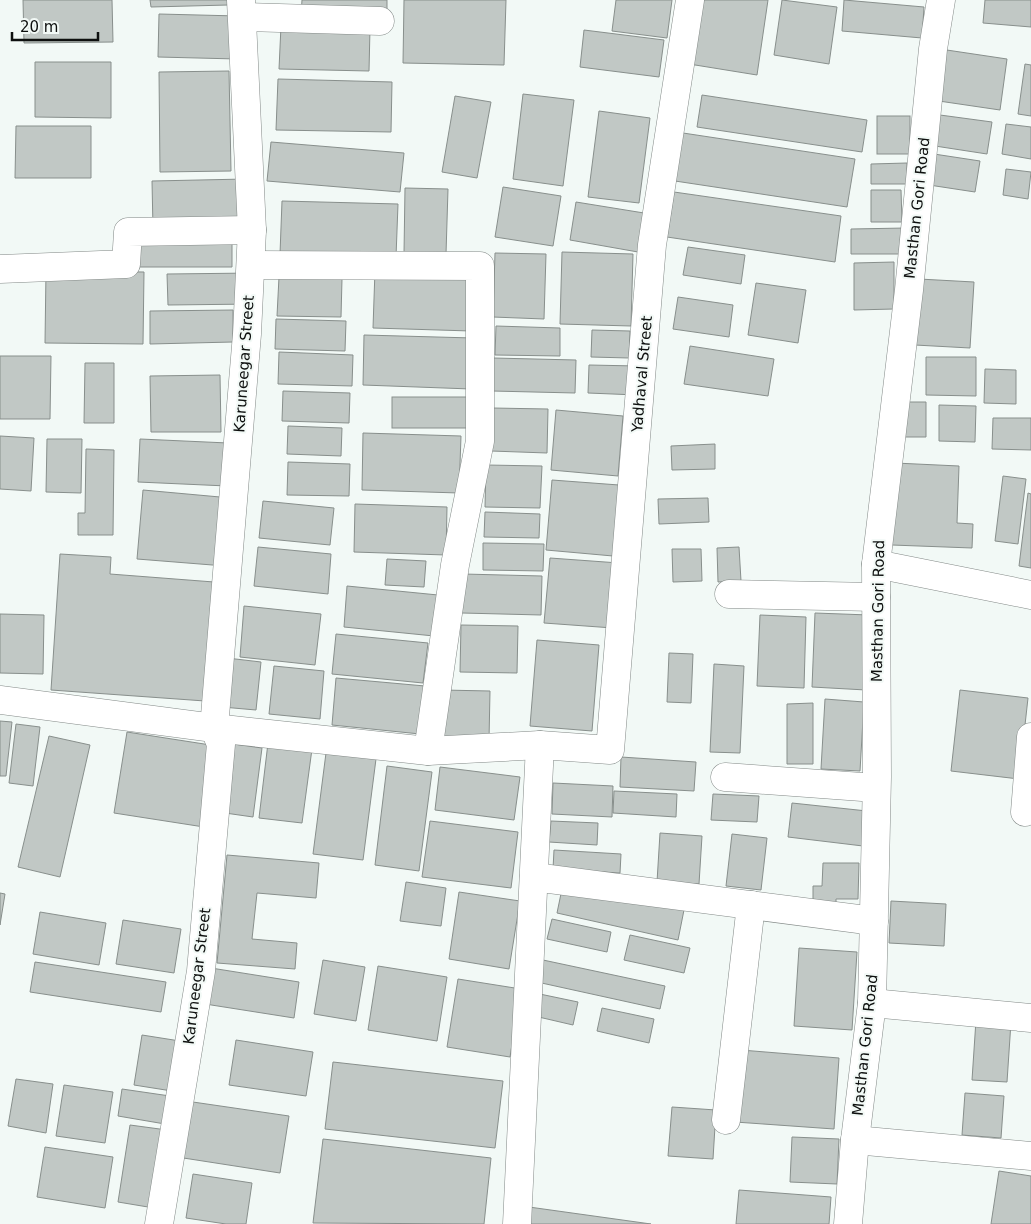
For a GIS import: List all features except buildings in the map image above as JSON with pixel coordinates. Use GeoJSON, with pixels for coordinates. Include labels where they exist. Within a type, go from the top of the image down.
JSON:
{"type":"FeatureCollection","features":[{"type":"Feature","properties":{"kind":"street","name":"Yadhaval Street"},"geometry":{"type":"LineString","coordinates":[[540,745],[610,750],[652,244],[690,0]]}},
{"type":"Feature","properties":{"kind":"street","name":"Masthan Gori Road"},"geometry":{"type":"LineString","coordinates":[[848,1224],[855,1140],[872,1003],[876,788],[876,564],[909,290],[933,49],[941,0]]}},
{"type":"Feature","properties":{"kind":"street"},"geometry":{"type":"LineString","coordinates":[[242,9],[380,21]]}},
{"type":"Feature","properties":{"kind":"street","name":"Karuneegar Street"},"geometry":{"type":"LineString","coordinates":[[159,1224],[201,971],[220,744],[214,728],[251,265],[252,230],[242,9]]}},
{"type":"Feature","properties":{"kind":"street"},"geometry":{"type":"LineString","coordinates":[[0,269],[126,264],[128,232],[252,230]]}},
{"type":"Feature","properties":{"kind":"street"},"geometry":{"type":"LineString","coordinates":[[251,265],[480,266],[480,441],[455,565],[428,751]]}},
{"type":"Feature","properties":{"kind":"street"},"geometry":{"type":"LineString","coordinates":[[876,564],[1031,595]]}},
{"type":"Feature","properties":{"kind":"street"},"geometry":{"type":"LineString","coordinates":[[730,594],[876,597]]}},
{"type":"Feature","properties":{"kind":"street"},"geometry":{"type":"LineString","coordinates":[[0,700],[214,728],[428,751],[540,745],[518,1224]]}},
{"type":"Feature","properties":{"kind":"street"},"geometry":{"type":"LineString","coordinates":[[1025,812],[1031,737]]}},
{"type":"Feature","properties":{"kind":"street"},"geometry":{"type":"LineString","coordinates":[[725,777],[876,788]]}},
{"type":"Feature","properties":{"kind":"street"},"geometry":{"type":"LineString","coordinates":[[534,878],[874,921]]}},
{"type":"Feature","properties":{"kind":"street"},"geometry":{"type":"LineString","coordinates":[[726,1120],[751,905]]}},
{"type":"Feature","properties":{"kind":"street"},"geometry":{"type":"LineString","coordinates":[[872,1003],[1031,1018]]}},
{"type":"Feature","properties":{"kind":"street"},"geometry":{"type":"LineString","coordinates":[[855,1140],[1031,1156]]}}]}
